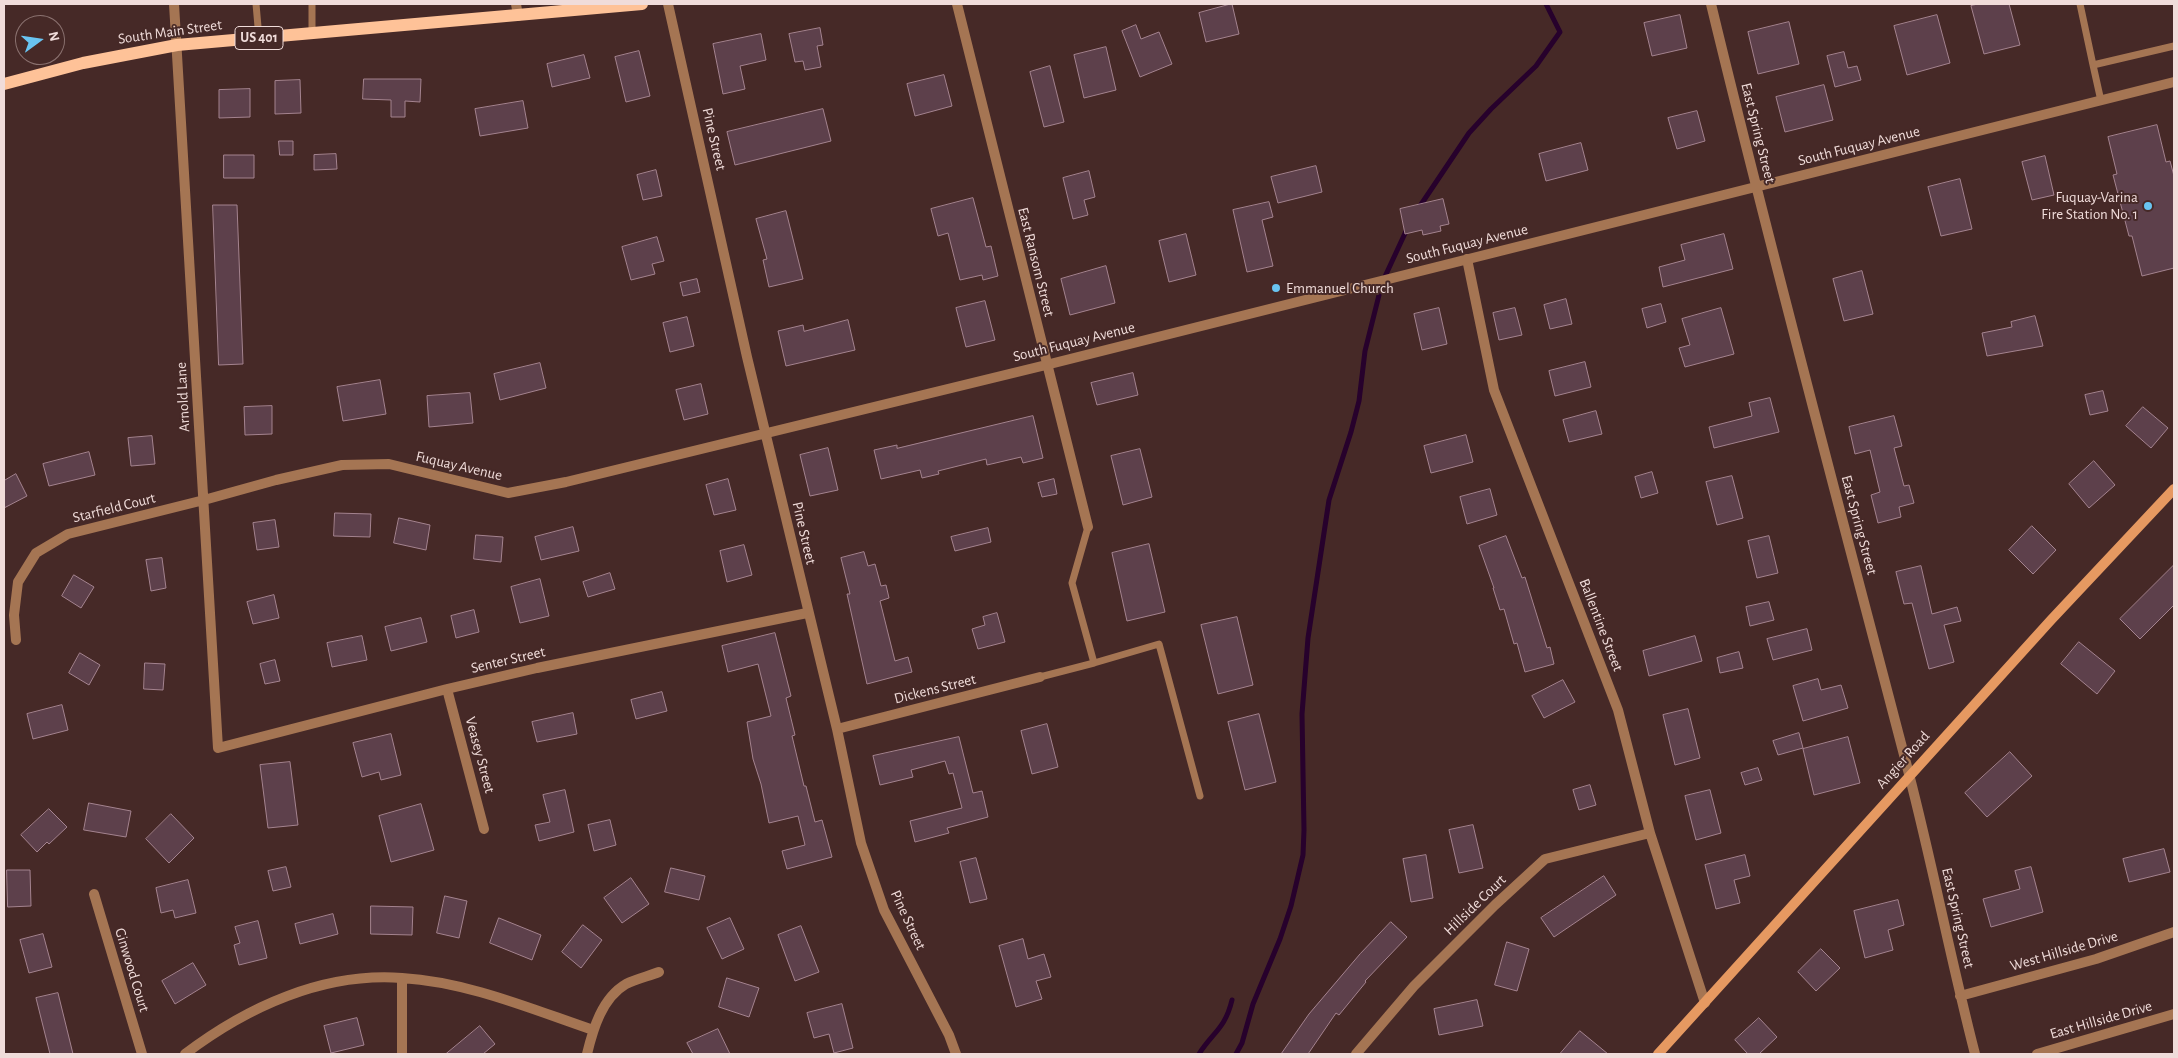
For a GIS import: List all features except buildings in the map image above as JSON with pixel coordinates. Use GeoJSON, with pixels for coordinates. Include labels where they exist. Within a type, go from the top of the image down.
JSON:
{"type":"FeatureCollection","features":[{"type":"Feature","properties":{"kind":"main road","name":"South Main Street"},"geometry":{"type":"LineString","coordinates":[[4,84],[83,63],[177,45],[312,33],[517,10],[642,4]]}},
{"type":"Feature","properties":{"kind":"street","name":"Arnold Lane"},"geometry":{"type":"LineString","coordinates":[[174,4],[218,748]]}},
{"type":"Feature","properties":{"kind":"street","name":"Pine Street"},"geometry":{"type":"LineString","coordinates":[[668,4],[807,613],[837,729],[861,843],[884,910],[949,1035],[956,1054]]}},
{"type":"Feature","properties":{"kind":"street","name":"East Ransom Street"},"geometry":{"type":"LineString","coordinates":[[957,4],[1088,527]]}},
{"type":"Feature","properties":{"kind":"street","name":"East Spring Street"},"geometry":{"type":"LineString","coordinates":[[1711,4],[1755,188],[1909,775],[1960,996],[1976,1054]]}},
{"type":"Feature","properties":{"kind":"street","name":"South Fuquay Avenue"},"geometry":{"type":"LineString","coordinates":[[766,433],[1046,365],[2174,82]]}},
{"type":"Feature","properties":{"kind":"street","name":"Ballentine Street"},"geometry":{"type":"LineString","coordinates":[[1467,259],[1494,390],[1618,710],[1650,834],[1704,1003]]}},
{"type":"Feature","properties":{"kind":"street","name":"Fuquay Avenue"},"geometry":{"type":"LineString","coordinates":[[204,500],[276,480],[342,465],[389,464],[508,493],[566,482],[766,433]]}},
{"type":"Feature","properties":{"kind":"street","name":"Angier Road"},"geometry":{"type":"LineString","coordinates":[[1658,1054],[2050,620],[2174,489]]}},
{"type":"Feature","properties":{"kind":"street","name":"Starfield Court"},"geometry":{"type":"LineString","coordinates":[[16,640],[14,615],[18,582],[36,553],[68,534],[204,500]]}},
{"type":"Feature","properties":{"kind":"street","name":"Senter Street"},"geometry":{"type":"LineString","coordinates":[[218,748],[447,689],[537,668],[807,613]]}},
{"type":"Feature","properties":{"kind":"street","name":"Dickens Street"},"geometry":{"type":"LineString","coordinates":[[837,729],[1040,677]]}},
{"type":"Feature","properties":{"kind":"street","name":"Veasey Street"},"geometry":{"type":"LineString","coordinates":[[447,689],[484,829]]}},
{"type":"Feature","properties":{"kind":"street","name":"Hillside Court"},"geometry":{"type":"LineString","coordinates":[[1356,1054],[1421,979],[1495,904],[1545,859],[1650,834]]}},
{"type":"Feature","properties":{"kind":"street","name":"Ginwood Court"},"geometry":{"type":"LineString","coordinates":[[94,894],[142,1054]]}},
{"type":"Feature","properties":{"kind":"street","name":"West Hillside Drive"},"geometry":{"type":"LineString","coordinates":[[1960,996],[2096,960],[2174,932]]}},
{"type":"Feature","properties":{"kind":"street"},"geometry":{"type":"LineString","coordinates":[[587,1054],[593,1030],[610,996],[626,984],[660,972]]}},
{"type":"Feature","properties":{"kind":"street"},"geometry":{"type":"LineString","coordinates":[[185,1054],[214,1032],[271,1003],[303,990],[346,979],[402,978],[456,986],[593,1030]]}},
{"type":"Feature","properties":{"kind":"street"},"geometry":{"type":"LineString","coordinates":[[402,978],[402,1054]]}},
{"type":"Feature","properties":{"kind":"street","name":"East Hillside Drive"},"geometry":{"type":"LineString","coordinates":[[2036,1054],[2174,1014]]}},
{"type":"Feature","properties":{"kind":"lane"},"geometry":{"type":"LineString","coordinates":[[256,4],[258,38]]}},
{"type":"Feature","properties":{"kind":"lane"},"geometry":{"type":"LineString","coordinates":[[312,4],[312,33]]}},
{"type":"Feature","properties":{"kind":"lane"},"geometry":{"type":"LineString","coordinates":[[2080,4],[2100,101]]}},
{"type":"Feature","properties":{"kind":"lane"},"geometry":{"type":"LineString","coordinates":[[2093,66],[2174,46]]}},
{"type":"Feature","properties":{"kind":"lane"},"geometry":{"type":"LineString","coordinates":[[1088,527],[1072,583],[1094,662]]}},
{"type":"Feature","properties":{"kind":"lane"},"geometry":{"type":"LineString","coordinates":[[1040,677],[1159,644],[1200,796]]}},
{"type":"Feature","properties":{"kind":"waterway"},"geometry":{"type":"LineString","coordinates":[[1418,209],[1469,133],[1536,66],[1560,32],[1546,4]]}},
{"type":"Feature","properties":{"kind":"waterway"},"geometry":{"type":"LineString","coordinates":[[1236,1054],[1242,1043],[1253,1004],[1280,939],[1291,906],[1303,855],[1302,714],[1308,638],[1329,500],[1359,401],[1365,351],[1382,283],[1407,229]]}},
{"type":"Feature","properties":{"kind":"waterway"},"geometry":{"type":"LineString","coordinates":[[1199,1054],[1226,1018],[1232,1000]]}},
{"type":"Feature","properties":{"kind":"place","name":"Fuquay-Varina Fire Station No. 1"},"geometry":{"type":"Point","coordinates":[2148,206]}},
{"type":"Feature","properties":{"kind":"place","name":"Emmanuel Church"},"geometry":{"type":"Point","coordinates":[1276,288]}}]}
